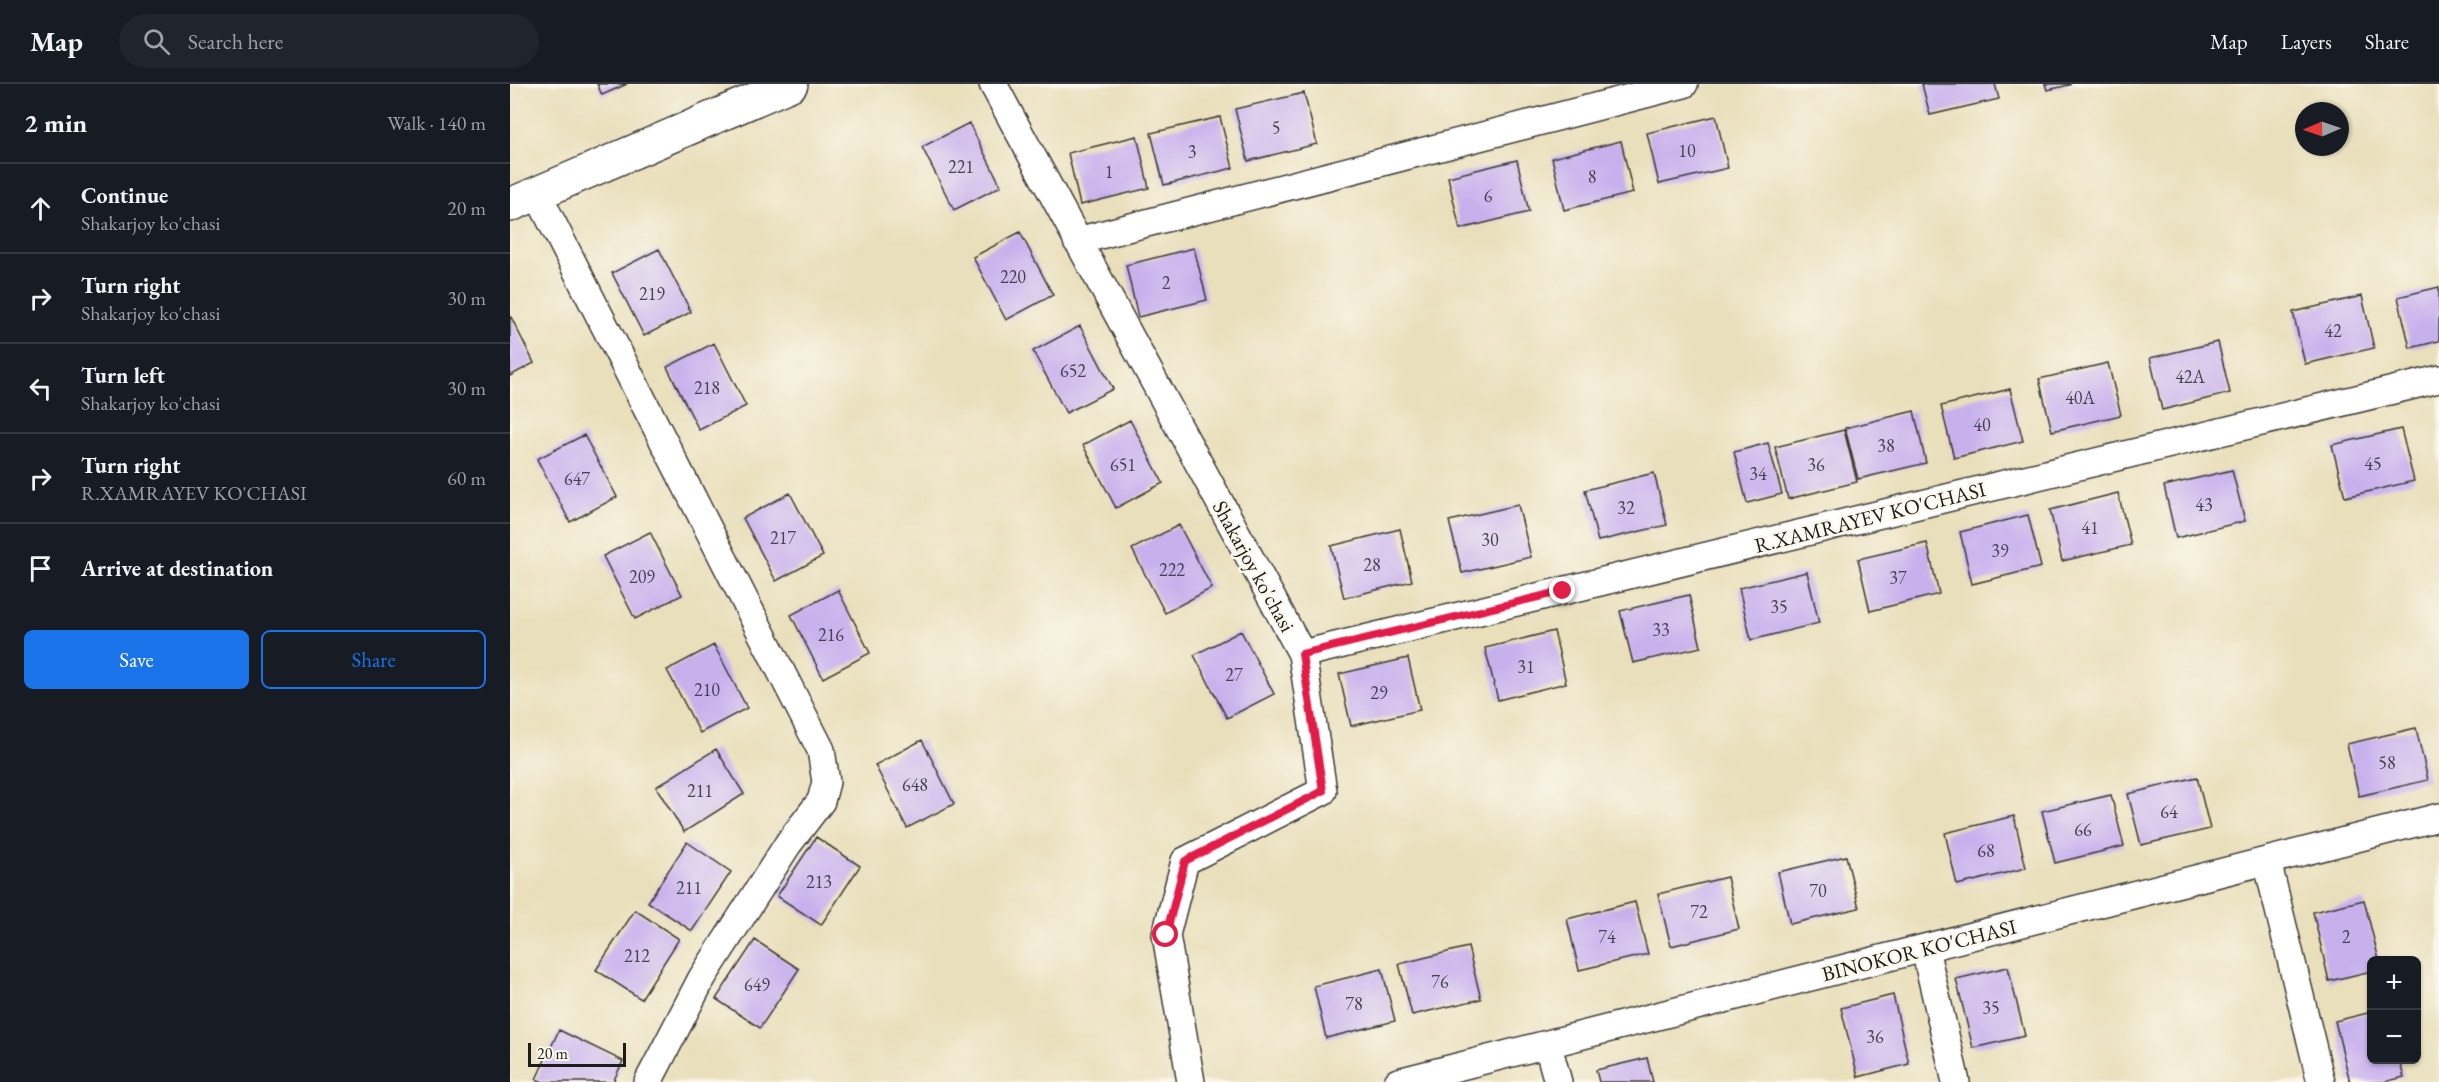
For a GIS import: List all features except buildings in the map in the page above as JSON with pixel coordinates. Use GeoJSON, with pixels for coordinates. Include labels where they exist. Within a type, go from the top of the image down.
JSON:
{"type":"FeatureCollection","features":[{"type":"Feature","properties":{"kind":"street"},"geometry":{"type":"LineString","coordinates":[[648,1082],[702,978],[788,844],[821,801],[826,782],[821,750],[524,199],[792,84]]}},
{"type":"Feature","properties":{"kind":"street","name":"Shakarjoy ko'chasi"},"geometry":{"type":"LineString","coordinates":[[993,84],[1302,654],[1323,791],[1185,861],[1182,871],[1166,935],[1191,1082]]}},
{"type":"Feature","properties":{"kind":"street"},"geometry":{"type":"LineString","coordinates":[[1077,241],[1684,84]]}},
{"type":"Feature","properties":{"kind":"street","name":"R.XAMRAYEV KO'CHASI"},"geometry":{"type":"LineString","coordinates":[[1302,654],[2439,380]]}},
{"type":"Feature","properties":{"kind":"street","name":"BINOKOR KO'CHASI"},"geometry":{"type":"LineString","coordinates":[[1398,1082],[1548,1046],[2439,817]]}},
{"type":"Feature","properties":{"kind":"street"},"geometry":{"type":"LineString","coordinates":[[2267,861],[2321,1082]]}},
{"type":"Feature","properties":{"kind":"street"},"geometry":{"type":"LineString","coordinates":[[1925,949],[1956,1082]]}},
{"type":"Feature","properties":{"kind":"street"},"geometry":{"type":"LineString","coordinates":[[1548,1046],[1558,1082]]}},
{"type":"Feature","properties":{"kind":"route"},"geometry":{"type":"LineString","coordinates":[[1166,935],[1185,861],[1323,791],[1302,654],[1563,591]]}}]}
